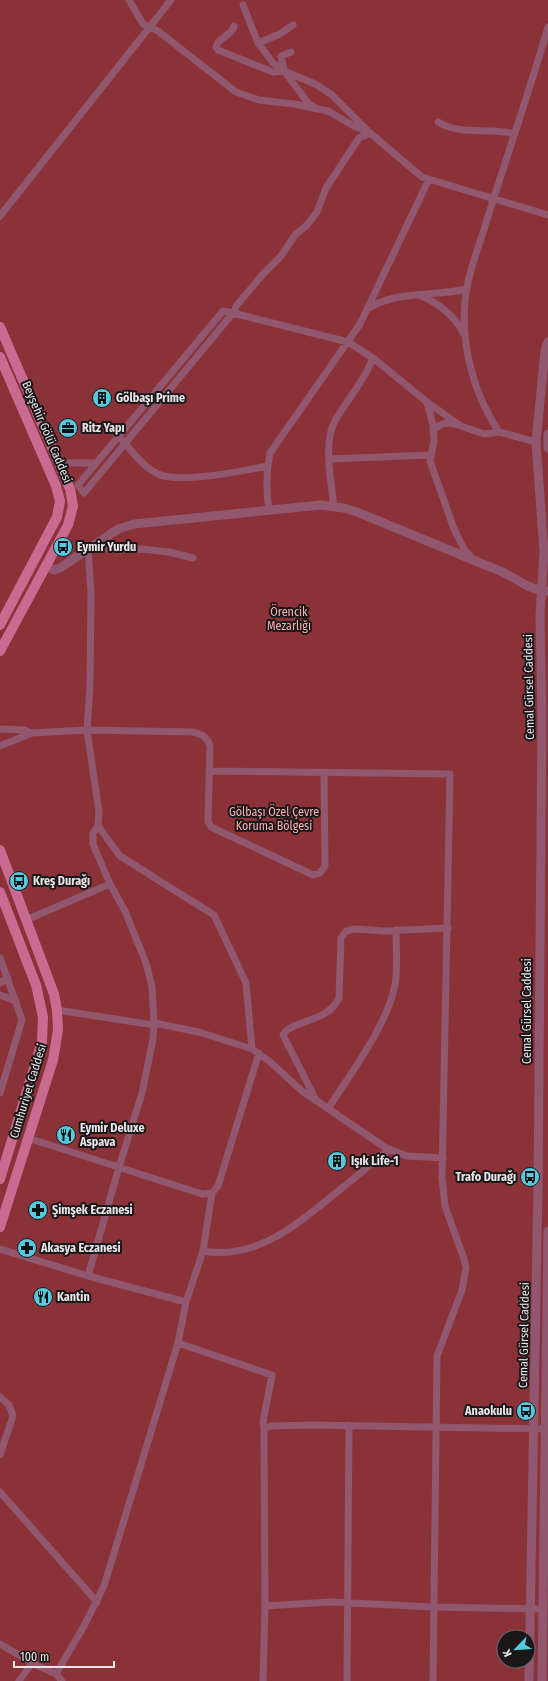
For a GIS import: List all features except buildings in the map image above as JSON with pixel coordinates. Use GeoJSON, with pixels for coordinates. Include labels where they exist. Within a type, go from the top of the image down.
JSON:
{"type":"FeatureCollection","features":[{"type":"Feature","properties":{"kind":"main road"},"geometry":{"type":"LineString","coordinates":[[0,327],[73,499],[71,516],[0,651]]}},
{"type":"Feature","properties":{"kind":"main road","name":"Beyşehir Gölü Caddesi"},"geometry":{"type":"LineString","coordinates":[[0,357],[53,478],[60,501],[58,517],[28,573],[1,618]]}},
{"type":"Feature","properties":{"kind":"main road"},"geometry":{"type":"LineString","coordinates":[[60,501],[73,499]]}},
{"type":"Feature","properties":{"kind":"main road"},"geometry":{"type":"LineString","coordinates":[[42,548],[52,553]]}},
{"type":"Feature","properties":{"kind":"main road"},"geometry":{"type":"LineString","coordinates":[[28,573],[38,579]]}},
{"type":"Feature","properties":{"kind":"main road","name":"Cumhuriyet Caddesi"},"geometry":{"type":"LineString","coordinates":[[0,850],[52,985],[57,1010],[56,1049],[0,1227]]}},
{"type":"Feature","properties":{"kind":"main road","name":"Cumhuriyet Caddesi"},"geometry":{"type":"LineString","coordinates":[[0,892],[36,985],[43,1017],[42,1042],[0,1179]]}},
{"type":"Feature","properties":{"kind":"street"},"geometry":{"type":"LineString","coordinates":[[129,0],[143,24],[158,31],[236,92],[259,100],[294,104],[328,111],[352,125],[370,133]]}},
{"type":"Feature","properties":{"kind":"street"},"geometry":{"type":"LineString","coordinates":[[0,216],[171,0]]}},
{"type":"Feature","properties":{"kind":"street"},"geometry":{"type":"LineString","coordinates":[[243,5],[258,43],[264,53],[284,71],[309,104],[319,109]]}},
{"type":"Feature","properties":{"kind":"street"},"geometry":{"type":"LineString","coordinates":[[258,43],[280,34],[293,25]]}},
{"type":"Feature","properties":{"kind":"street"},"geometry":{"type":"LineString","coordinates":[[234,26],[232,31],[218,42],[216,47],[218,50],[273,72],[284,71],[304,79],[332,95],[370,133],[422,177],[548,215]]}},
{"type":"Feature","properties":{"kind":"street"},"geometry":{"type":"LineString","coordinates":[[499,432],[493,423],[478,390],[465,337],[464,309],[467,289],[493,199],[548,27]]}},
{"type":"Feature","properties":{"kind":"street"},"geometry":{"type":"LineString","coordinates":[[284,71],[281,56],[291,52]]}},
{"type":"Feature","properties":{"kind":"street"},"geometry":{"type":"LineString","coordinates":[[438,122],[457,131],[501,130],[514,134]]}},
{"type":"Feature","properties":{"kind":"street"},"geometry":{"type":"LineString","coordinates":[[370,133],[359,138],[326,188],[323,199],[314,216],[307,225],[295,234],[281,256],[263,274],[237,305],[233,313],[84,493],[78,485],[223,311],[233,313],[348,342],[373,358],[426,402],[461,426]]}},
{"type":"Feature","properties":{"kind":"street"},"geometry":{"type":"LineString","coordinates":[[269,510],[267,497],[267,466],[270,453],[348,342],[367,309],[429,179]]}},
{"type":"Feature","properties":{"kind":"street"},"geometry":{"type":"LineString","coordinates":[[367,309],[391,299],[467,289]]}},
{"type":"Feature","properties":{"kind":"street"},"geometry":{"type":"LineString","coordinates":[[420,295],[440,306],[460,327],[465,337]]}},
{"type":"Feature","properties":{"kind":"street","name":"Cemal Gürsel Caddesi"},"geometry":{"type":"LineString","coordinates":[[529,1681],[535,1429],[542,718],[545,591],[544,552],[536,442],[545,351],[548,342]]}},
{"type":"Feature","properties":{"kind":"street"},"geometry":{"type":"LineString","coordinates":[[334,506],[330,459],[331,435],[334,422],[363,380],[373,358]]}},
{"type":"Feature","properties":{"kind":"street"},"geometry":{"type":"LineString","coordinates":[[426,402],[434,432],[434,440],[430,455],[432,466],[454,529],[464,549],[474,560]]}},
{"type":"Feature","properties":{"kind":"street"},"geometry":{"type":"LineString","coordinates":[[434,432],[437,426],[443,423],[454,424],[484,434],[499,432],[536,442]]}},
{"type":"Feature","properties":{"kind":"street"},"geometry":{"type":"LineString","coordinates":[[548,434],[548,448]]}},
{"type":"Feature","properties":{"kind":"street"},"geometry":{"type":"LineString","coordinates":[[119,436],[147,466],[157,473],[168,477],[218,474],[267,466]]}},
{"type":"Feature","properties":{"kind":"street"},"geometry":{"type":"LineString","coordinates":[[330,459],[430,455]]}},
{"type":"Feature","properties":{"kind":"street"},"geometry":{"type":"LineString","coordinates":[[59,463],[96,463]]}},
{"type":"Feature","properties":{"kind":"street"},"geometry":{"type":"LineString","coordinates":[[73,499],[81,489]]}},
{"type":"Feature","properties":{"kind":"street"},"geometry":{"type":"LineString","coordinates":[[45,566],[54,570],[60,568],[118,529],[134,524],[322,505],[334,506],[357,512],[516,578],[531,588],[545,591]]}},
{"type":"Feature","properties":{"kind":"street"},"geometry":{"type":"LineString","coordinates":[[91,547],[116,550],[142,549],[169,552],[193,558]]}},
{"type":"Feature","properties":{"kind":"street"},"geometry":{"type":"LineString","coordinates":[[88,1276],[118,1167],[142,1093],[154,1024],[152,987],[146,963],[125,911],[110,884],[93,844],[93,833],[98,826],[99,812],[87,730],[90,686],[91,547]]}},
{"type":"Feature","properties":{"kind":"street"},"geometry":{"type":"LineString","coordinates":[[0,729],[24,730],[32,733]]}},
{"type":"Feature","properties":{"kind":"street"},"geometry":{"type":"LineString","coordinates":[[0,746],[32,733],[87,730],[192,732],[202,734],[207,739],[210,746],[208,820],[211,827],[313,875],[320,873],[326,866],[324,773]]}},
{"type":"Feature","properties":{"kind":"street"},"geometry":{"type":"LineString","coordinates":[[209,771],[450,774],[443,1193],[445,1206],[466,1268],[462,1290],[437,1356],[433,1681]]}},
{"type":"Feature","properties":{"kind":"street"},"geometry":{"type":"LineString","coordinates":[[98,826],[120,856],[214,915],[246,983],[252,1049]]}},
{"type":"Feature","properties":{"kind":"street"},"geometry":{"type":"LineString","coordinates":[[26,920],[110,884]]}},
{"type":"Feature","properties":{"kind":"street"},"geometry":{"type":"LineString","coordinates":[[315,1099],[284,1040],[284,1032],[327,1013],[336,1006],[339,998],[341,938],[346,931],[355,929],[384,931],[448,928]]}},
{"type":"Feature","properties":{"kind":"street"},"geometry":{"type":"LineString","coordinates":[[328,1109],[378,1027],[390,1003],[396,977],[396,930]]}},
{"type":"Feature","properties":{"kind":"street"},"geometry":{"type":"LineString","coordinates":[[0,958],[21,1015],[22,1024],[0,1093]]}},
{"type":"Feature","properties":{"kind":"street"},"geometry":{"type":"LineString","coordinates":[[0,983],[8,978]]}},
{"type":"Feature","properties":{"kind":"street"},"geometry":{"type":"LineString","coordinates":[[0,995],[16,1001]]}},
{"type":"Feature","properties":{"kind":"street"},"geometry":{"type":"LineString","coordinates":[[57,1010],[199,1032],[252,1049],[302,1091],[389,1150],[407,1156],[443,1158]]}},
{"type":"Feature","properties":{"kind":"street"},"geometry":{"type":"LineString","coordinates":[[56,1674],[97,1602],[116,1552],[178,1343],[186,1302],[202,1251],[212,1193],[218,1186],[259,1054]]}},
{"type":"Feature","properties":{"kind":"street"},"geometry":{"type":"LineString","coordinates":[[28,1138],[202,1194],[212,1193]]}},
{"type":"Feature","properties":{"kind":"street"},"geometry":{"type":"LineString","coordinates":[[202,1251],[215,1253],[240,1252],[278,1237],[302,1221],[389,1150]]}},
{"type":"Feature","properties":{"kind":"street","name":"Cemal Gürsel Caddesi"},"geometry":{"type":"LineString","coordinates":[[542,1681],[548,1231]]}},
{"type":"Feature","properties":{"kind":"street"},"geometry":{"type":"LineString","coordinates":[[0,1249],[88,1276],[186,1302]]}},
{"type":"Feature","properties":{"kind":"street"},"geometry":{"type":"LineString","coordinates":[[178,1343],[272,1375],[264,1428],[265,1606],[263,1681]]}},
{"type":"Feature","properties":{"kind":"street"},"geometry":{"type":"LineString","coordinates":[[0,1397],[10,1405],[13,1416],[0,1455]]}},
{"type":"Feature","properties":{"kind":"street"},"geometry":{"type":"LineString","coordinates":[[264,1428],[270,1426],[349,1425],[436,1428],[545,1429]]}},
{"type":"Feature","properties":{"kind":"street"},"geometry":{"type":"LineString","coordinates":[[346,1681],[349,1425]]}},
{"type":"Feature","properties":{"kind":"street"},"geometry":{"type":"LineString","coordinates":[[0,1492],[97,1602]]}},
{"type":"Feature","properties":{"kind":"street"},"geometry":{"type":"LineString","coordinates":[[265,1606],[348,1602],[434,1607],[543,1609]]}},
{"type":"Feature","properties":{"kind":"street"},"geometry":{"type":"LineString","coordinates":[[0,1644],[32,1663],[56,1674],[62,1681]]}},
{"type":"Feature","properties":{"kind":"street"},"geometry":{"type":"LineString","coordinates":[[19,1681],[32,1663]]}},
{"type":"Feature","properties":{"kind":"green space","name":"Gölbaşı Özel Çevre Koruma Bölgesi"},"geometry":{"type":"Polygon","coordinates":[[[0,0],[548,0],[548,1681],[0,1681],[0,0]]]}},
{"type":"Feature","properties":{"kind":"place","name":"Gölbaşı Prime"},"geometry":{"type":"Point","coordinates":[102,398]}},
{"type":"Feature","properties":{"kind":"place","name":"Ritz Yapı"},"geometry":{"type":"Point","coordinates":[68,428]}},
{"type":"Feature","properties":{"kind":"place","name":"Eymir Yurdu"},"geometry":{"type":"Point","coordinates":[63,547]}},
{"type":"Feature","properties":{"kind":"place","name":"Kreş Durağı"},"geometry":{"type":"Point","coordinates":[19,881]}},
{"type":"Feature","properties":{"kind":"place","name":"Eymir Deluxe Aspava"},"geometry":{"type":"Point","coordinates":[66,1135]}},
{"type":"Feature","properties":{"kind":"place","name":"Işık Life-1"},"geometry":{"type":"Point","coordinates":[337,1161]}},
{"type":"Feature","properties":{"kind":"place","name":"Trafo Durağı"},"geometry":{"type":"Point","coordinates":[530,1177]}},
{"type":"Feature","properties":{"kind":"place","name":"Şimşek Eczanesi"},"geometry":{"type":"Point","coordinates":[38,1210]}},
{"type":"Feature","properties":{"kind":"place","name":"Akasya Eczanesi"},"geometry":{"type":"Point","coordinates":[27,1248]}},
{"type":"Feature","properties":{"kind":"place","name":"Kantin"},"geometry":{"type":"Point","coordinates":[43,1297]}},
{"type":"Feature","properties":{"kind":"place","name":"Anaokulu"},"geometry":{"type":"Point","coordinates":[526,1411]}},
{"type":"Feature","properties":{"kind":"park label","name":"Örencik Mezarlığı"},"geometry":{"type":"Point","coordinates":[289,619]}}]}
